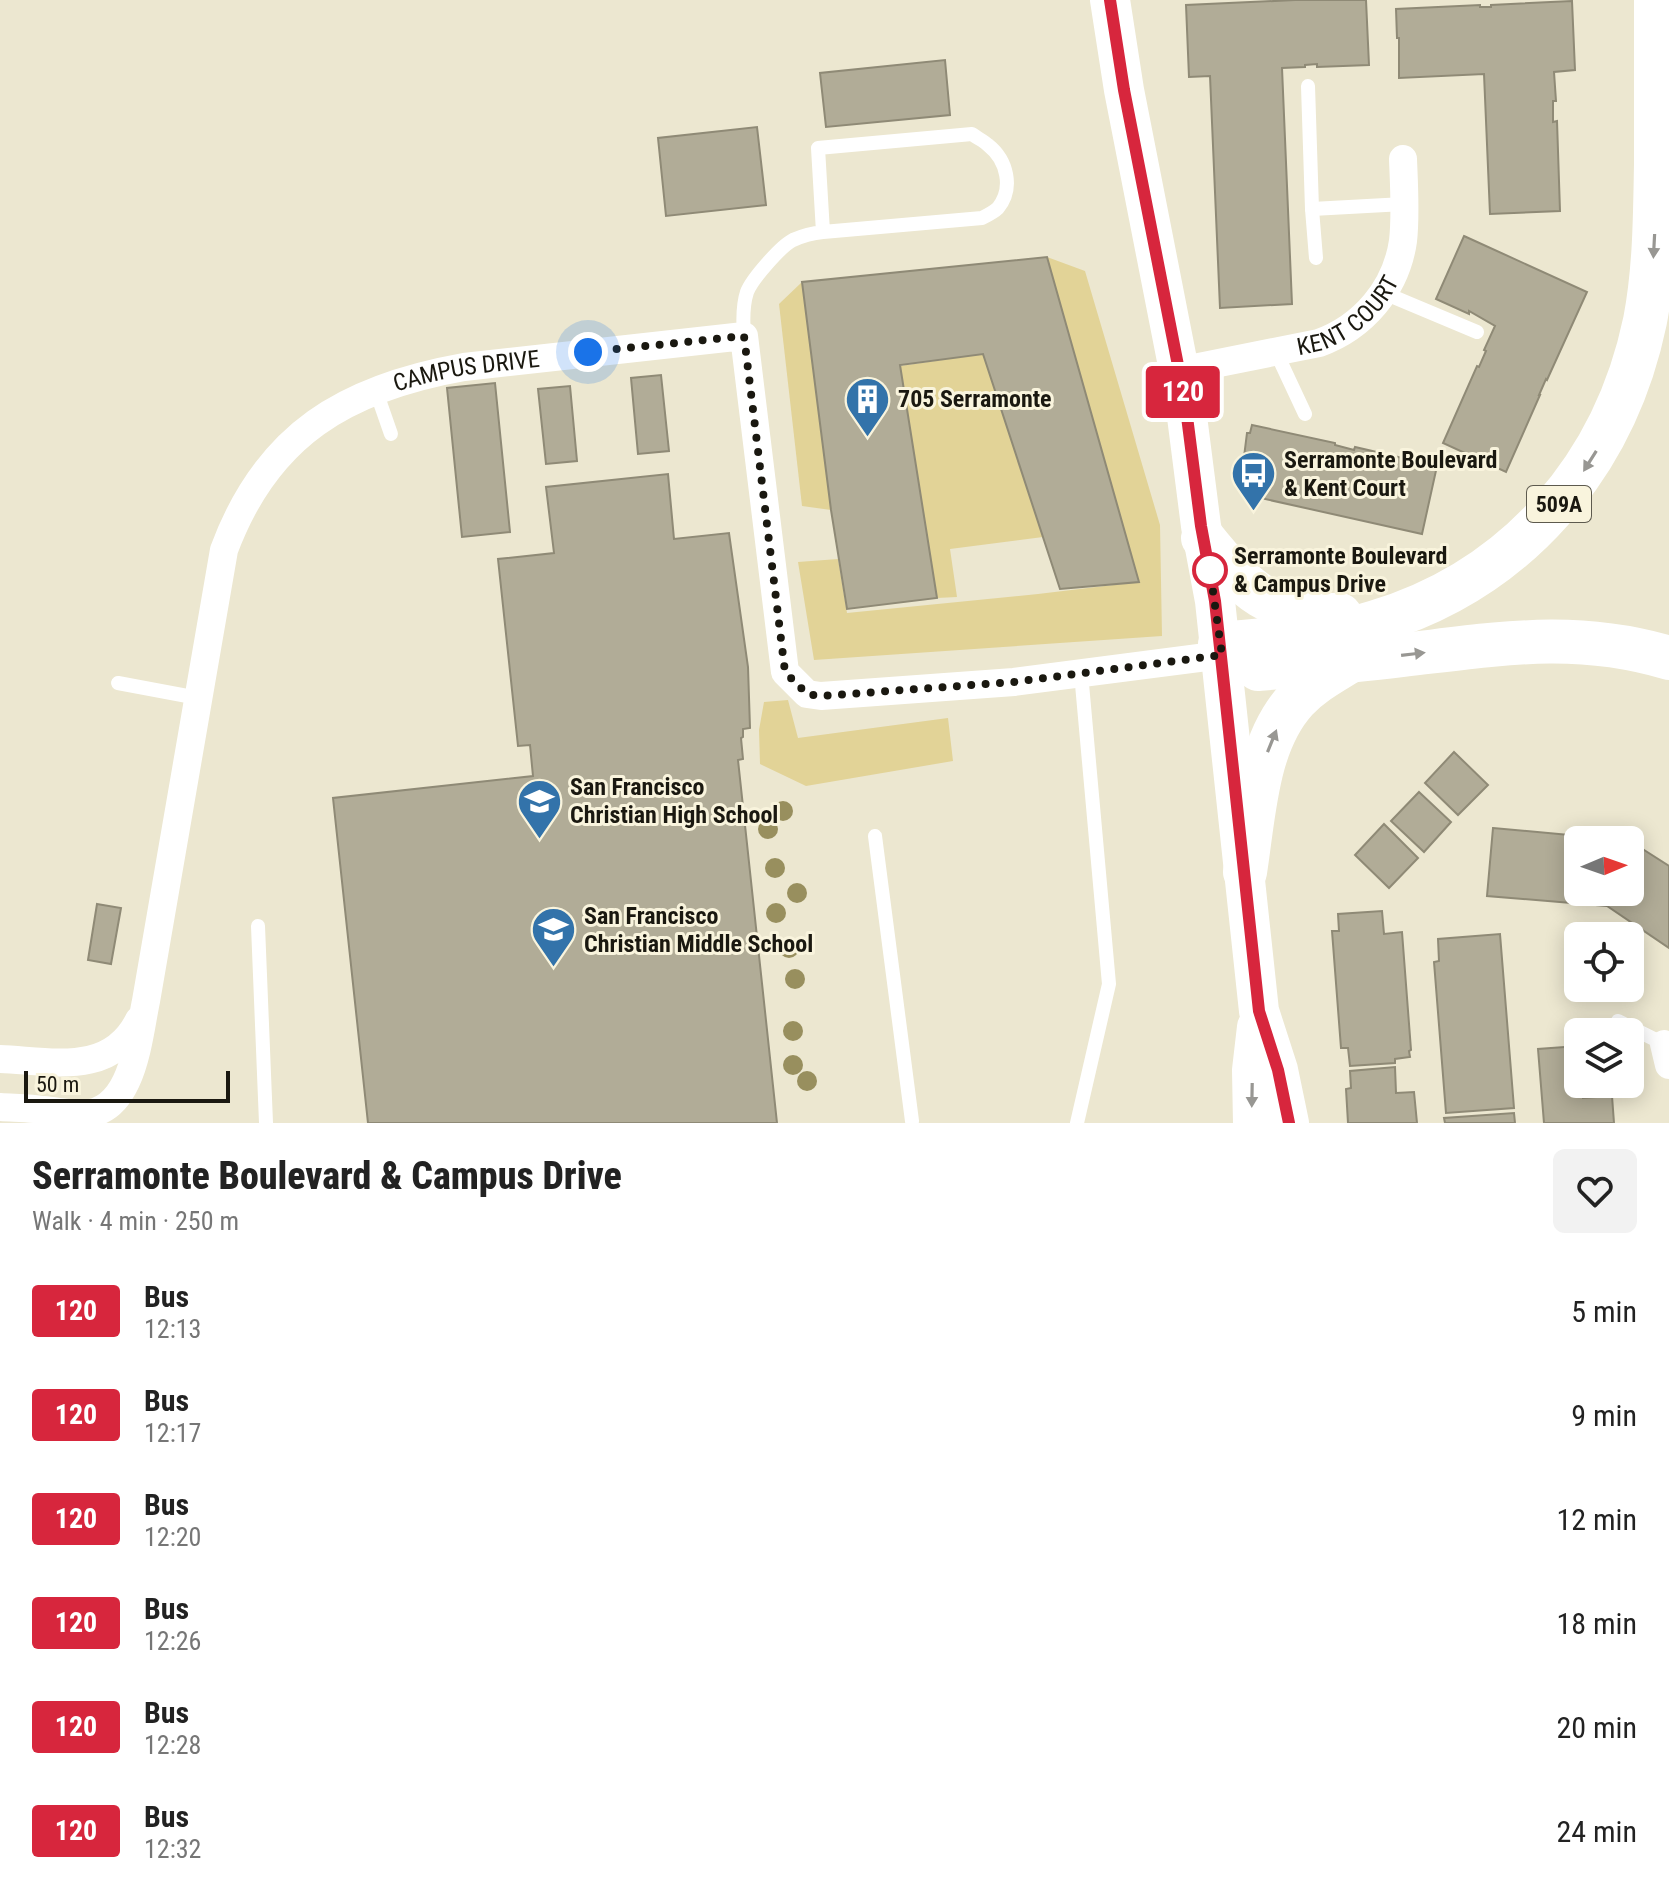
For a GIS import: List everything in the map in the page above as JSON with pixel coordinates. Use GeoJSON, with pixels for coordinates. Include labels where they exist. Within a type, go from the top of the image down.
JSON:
{"type":"FeatureCollection","features":[{"type":"Feature","properties":{"kind":"highway","name":"509A"},"geometry":{"type":"LineString","coordinates":[[1222,657],[1373,623],[1415,608],[1458,586],[1509,552],[1553,511],[1589,464],[1625,391],[1645,320],[1652,274],[1656,0]]}},
{"type":"Feature","properties":{"kind":"highway","name":"509A"},"geometry":{"type":"LineString","coordinates":[[1203,538],[1253,590],[1293,611],[1330,615],[1371,612],[1458,586]]}},
{"type":"Feature","properties":{"kind":"highway"},"geometry":{"type":"LineString","coordinates":[[1222,657],[1348,662],[1552,640],[1613,644],[1669,658]]}},
{"type":"Feature","properties":{"kind":"highway"},"geometry":{"type":"LineString","coordinates":[[1245,872],[1263,765],[1280,720],[1308,688],[1348,662]]}},
{"type":"Feature","properties":{"kind":"street"},"geometry":{"type":"LineString","coordinates":[[1110,0],[1124,90],[1179,371],[1215,601],[1259,1011],[1278,1070],[1289,1123]]}},
{"type":"Feature","properties":{"kind":"street","name":"KENT COURT"},"geometry":{"type":"LineString","coordinates":[[1179,371],[1333,338],[1372,309],[1384,293],[1400,258],[1403,240],[1403,159]]}},
{"type":"Feature","properties":{"kind":"street"},"geometry":{"type":"LineString","coordinates":[[744,336],[785,672],[801,690],[821,696],[1014,682],[1222,657]]}},
{"type":"Feature","properties":{"kind":"street","name":"CAMPUS DRIVE"},"geometry":{"type":"LineString","coordinates":[[0,1107],[92,1113],[112,1103],[125,1084],[146,1001],[224,550],[247,500],[265,472],[293,440],[332,411],[376,391],[422,376],[464,367],[744,336]]}},
{"type":"Feature","properties":{"kind":"street","name":"CAMPUS DRIVE"},"geometry":{"type":"LineString","coordinates":[[0,1059],[69,1063],[96,1059],[120,1046],[130,1036],[146,1001]]}},
{"type":"Feature","properties":{"kind":"street"},"geometry":{"type":"LineString","coordinates":[[1253,1123],[1252,1070],[1259,1011]]}},
{"type":"Feature","properties":{"kind":"lane"},"geometry":{"type":"LineString","coordinates":[[1308,86],[1316,258]]}},
{"type":"Feature","properties":{"kind":"lane"},"geometry":{"type":"LineString","coordinates":[[744,336],[747,292],[790,241],[814,233],[982,218],[997,210],[1006,195],[1007,178],[1002,162],[990,146],[972,134],[818,148],[823,232]]}},
{"type":"Feature","properties":{"kind":"lane"},"geometry":{"type":"LineString","coordinates":[[1312,209],[1404,204]]}},
{"type":"Feature","properties":{"kind":"lane"},"geometry":{"type":"LineString","coordinates":[[1384,293],[1477,332]]}},
{"type":"Feature","properties":{"kind":"lane"},"geometry":{"type":"LineString","coordinates":[[1276,352],[1305,414]]}},
{"type":"Feature","properties":{"kind":"lane"},"geometry":{"type":"LineString","coordinates":[[376,391],[391,434]]}},
{"type":"Feature","properties":{"kind":"lane"},"geometry":{"type":"LineString","coordinates":[[1077,1123],[1109,984],[1081,673]]}},
{"type":"Feature","properties":{"kind":"lane"},"geometry":{"type":"LineString","coordinates":[[118,683],[198,698]]}},
{"type":"Feature","properties":{"kind":"lane"},"geometry":{"type":"LineString","coordinates":[[875,836],[912,1121]]}},
{"type":"Feature","properties":{"kind":"lane"},"geometry":{"type":"LineString","coordinates":[[258,926],[266,1123]]}},
{"type":"Feature","properties":{"kind":"lane"},"geometry":{"type":"LineString","coordinates":[[1644,1036],[1667,1050]]}},
{"type":"Feature","properties":{"kind":"shaded area"},"geometry":{"type":"Polygon","coordinates":[[[1047,257],[1085,271],[1160,525],[1162,636],[814,660],[798,562],[838,559],[847,613],[1138,582],[1047,257]]]}},
{"type":"Feature","properties":{"kind":"shaded area"},"geometry":{"type":"Polygon","coordinates":[[[802,282],[831,510],[802,506],[779,304],[802,282]]]}},
{"type":"Feature","properties":{"kind":"shaded area"},"geometry":{"type":"Polygon","coordinates":[[[983,354],[1043,537],[950,549],[957,597],[937,598],[900,366],[983,354]]]}},
{"type":"Feature","properties":{"kind":"shaded area"},"geometry":{"type":"Polygon","coordinates":[[[788,700],[798,738],[948,718],[953,761],[806,786],[760,764],[759,730],[764,702],[788,700]]]}},
{"type":"Feature","properties":{"kind":"building"},"geometry":{"type":"Polygon","coordinates":[[[1366,0],[1369,65],[1317,67],[1317,64],[1282,68],[1292,304],[1220,308],[1210,76],[1189,77],[1186,5],[1366,0]]]}},
{"type":"Feature","properties":{"kind":"building"},"geometry":{"type":"Polygon","coordinates":[[[1572,1],[1575,70],[1554,72],[1556,101],[1553,101],[1553,122],[1557,121],[1560,211],[1490,214],[1484,74],[1399,78],[1396,9],[1572,1]]]}},
{"type":"Feature","properties":{"kind":"building"},"geometry":{"type":"Polygon","coordinates":[[[945,60],[950,115],[826,127],[820,73],[945,60]]]}},
{"type":"Feature","properties":{"kind":"building"},"geometry":{"type":"Polygon","coordinates":[[[757,127],[766,205],[666,216],[658,138],[757,127]]]}},
{"type":"Feature","properties":{"kind":"building"},"geometry":{"type":"Polygon","coordinates":[[[1464,236],[1587,292],[1506,472],[1443,443],[1495,326],[1469,311],[1469,314],[1436,299],[1464,236]]]}},
{"type":"Feature","properties":{"kind":"building","name":"705 Serramonte"},"geometry":{"type":"Polygon","coordinates":[[[1047,257],[1139,582],[1060,589],[983,354],[900,365],[937,598],[847,609],[802,282],[1047,257]]]}},
{"type":"Feature","properties":{"kind":"building"},"geometry":{"type":"Polygon","coordinates":[[[661,375],[669,451],[638,454],[631,378],[661,375]]]}},
{"type":"Feature","properties":{"kind":"building"},"geometry":{"type":"Polygon","coordinates":[[[495,383],[510,532],[462,537],[447,388],[495,383]]]}},
{"type":"Feature","properties":{"kind":"building"},"geometry":{"type":"Polygon","coordinates":[[[570,386],[577,461],[546,464],[538,389],[570,386]]]}},
{"type":"Feature","properties":{"kind":"building"},"geometry":{"type":"Polygon","coordinates":[[[1252,425],[1437,466],[1422,534],[1247,495],[1253,472],[1251,466],[1244,465],[1244,457],[1247,433],[1250,433],[1252,425]]]}},
{"type":"Feature","properties":{"kind":"building"},"geometry":{"type":"Polygon","coordinates":[[[668,474],[674,539],[729,533],[748,667],[750,728],[743,729],[743,759],[738,760],[777,1123],[368,1123],[333,798],[533,776],[530,745],[518,746],[498,559],[554,553],[546,487],[668,474]]]}},
{"type":"Feature","properties":{"kind":"building"},"geometry":{"type":"Polygon","coordinates":[[[1454,752],[1488,785],[1458,815],[1425,783],[1454,752]]]}},
{"type":"Feature","properties":{"kind":"building"},"geometry":{"type":"Polygon","coordinates":[[[1419,792],[1451,822],[1424,852],[1391,821],[1419,792]]]}},
{"type":"Feature","properties":{"kind":"building"},"geometry":{"type":"Polygon","coordinates":[[[1384,824],[1418,858],[1389,888],[1355,855],[1384,824]]]}},
{"type":"Feature","properties":{"kind":"building"},"geometry":{"type":"Polygon","coordinates":[[[1493,828],[1564,835],[1564,902],[1487,896],[1493,828]]]}},
{"type":"Feature","properties":{"kind":"building"},"geometry":{"type":"Polygon","coordinates":[[[1644,850],[1669,866],[1669,948],[1644,931],[1644,922],[1631,922],[1607,906],[1644,906],[1644,850]]]}},
{"type":"Feature","properties":{"kind":"building"},"geometry":{"type":"Polygon","coordinates":[[[97,904],[121,908],[111,964],[88,960],[97,904]]]}},
{"type":"Feature","properties":{"kind":"building"},"geometry":{"type":"Polygon","coordinates":[[[1382,911],[1384,934],[1402,932],[1410,1057],[1395,1059],[1395,1063],[1350,1066],[1348,1048],[1341,1048],[1332,931],[1339,931],[1338,914],[1382,911]]]}},
{"type":"Feature","properties":{"kind":"building"},"geometry":{"type":"Polygon","coordinates":[[[1500,934],[1514,1108],[1446,1113],[1434,962],[1439,961],[1438,939],[1500,934]]]}},
{"type":"Feature","properties":{"kind":"building"},"geometry":{"type":"Polygon","coordinates":[[[1564,1047],[1564,1098],[1612,1098],[1614,1123],[1544,1123],[1538,1049],[1564,1047]]]}},
{"type":"Feature","properties":{"kind":"building"},"geometry":{"type":"Polygon","coordinates":[[[1395,1067],[1396,1093],[1414,1092],[1417,1123],[1348,1123],[1346,1089],[1351,1088],[1350,1071],[1395,1067]]]}},
{"type":"Feature","properties":{"kind":"building"},"geometry":{"type":"Polygon","coordinates":[[[1514,1113],[1515,1123],[1445,1123],[1444,1118],[1514,1113]]]}},
{"type":"Feature","properties":{"kind":"bus line","name":"120"},"geometry":{"type":"LineString","coordinates":[[1110,0],[1118,58],[1185,401],[1201,526],[1215,601],[1259,1011],[1278,1070],[1289,1123]]}},
{"type":"Feature","properties":{"kind":"place","name":"705 Serramonte"},"geometry":{"type":"Point","coordinates":[867,438]}},
{"type":"Feature","properties":{"kind":"place","name":"Serramonte Boulevard & Kent Court"},"geometry":{"type":"Point","coordinates":[1253,513]}},
{"type":"Feature","properties":{"kind":"place","name":"Serramonte Boulevard & Campus Drive"},"geometry":{"type":"Point","coordinates":[1210,570]}},
{"type":"Feature","properties":{"kind":"place","name":"San Francisco Christian High School"},"geometry":{"type":"Point","coordinates":[539,840]}},
{"type":"Feature","properties":{"kind":"place","name":"San Francisco Christian Middle School"},"geometry":{"type":"Point","coordinates":[553,969]}},
{"type":"Feature","properties":{"kind":"route"},"geometry":{"type":"LineString","coordinates":[[588,352],[744,336],[785,672],[807,694],[821,696],[1014,682],[1222,655],[1210,570]]}}]}
